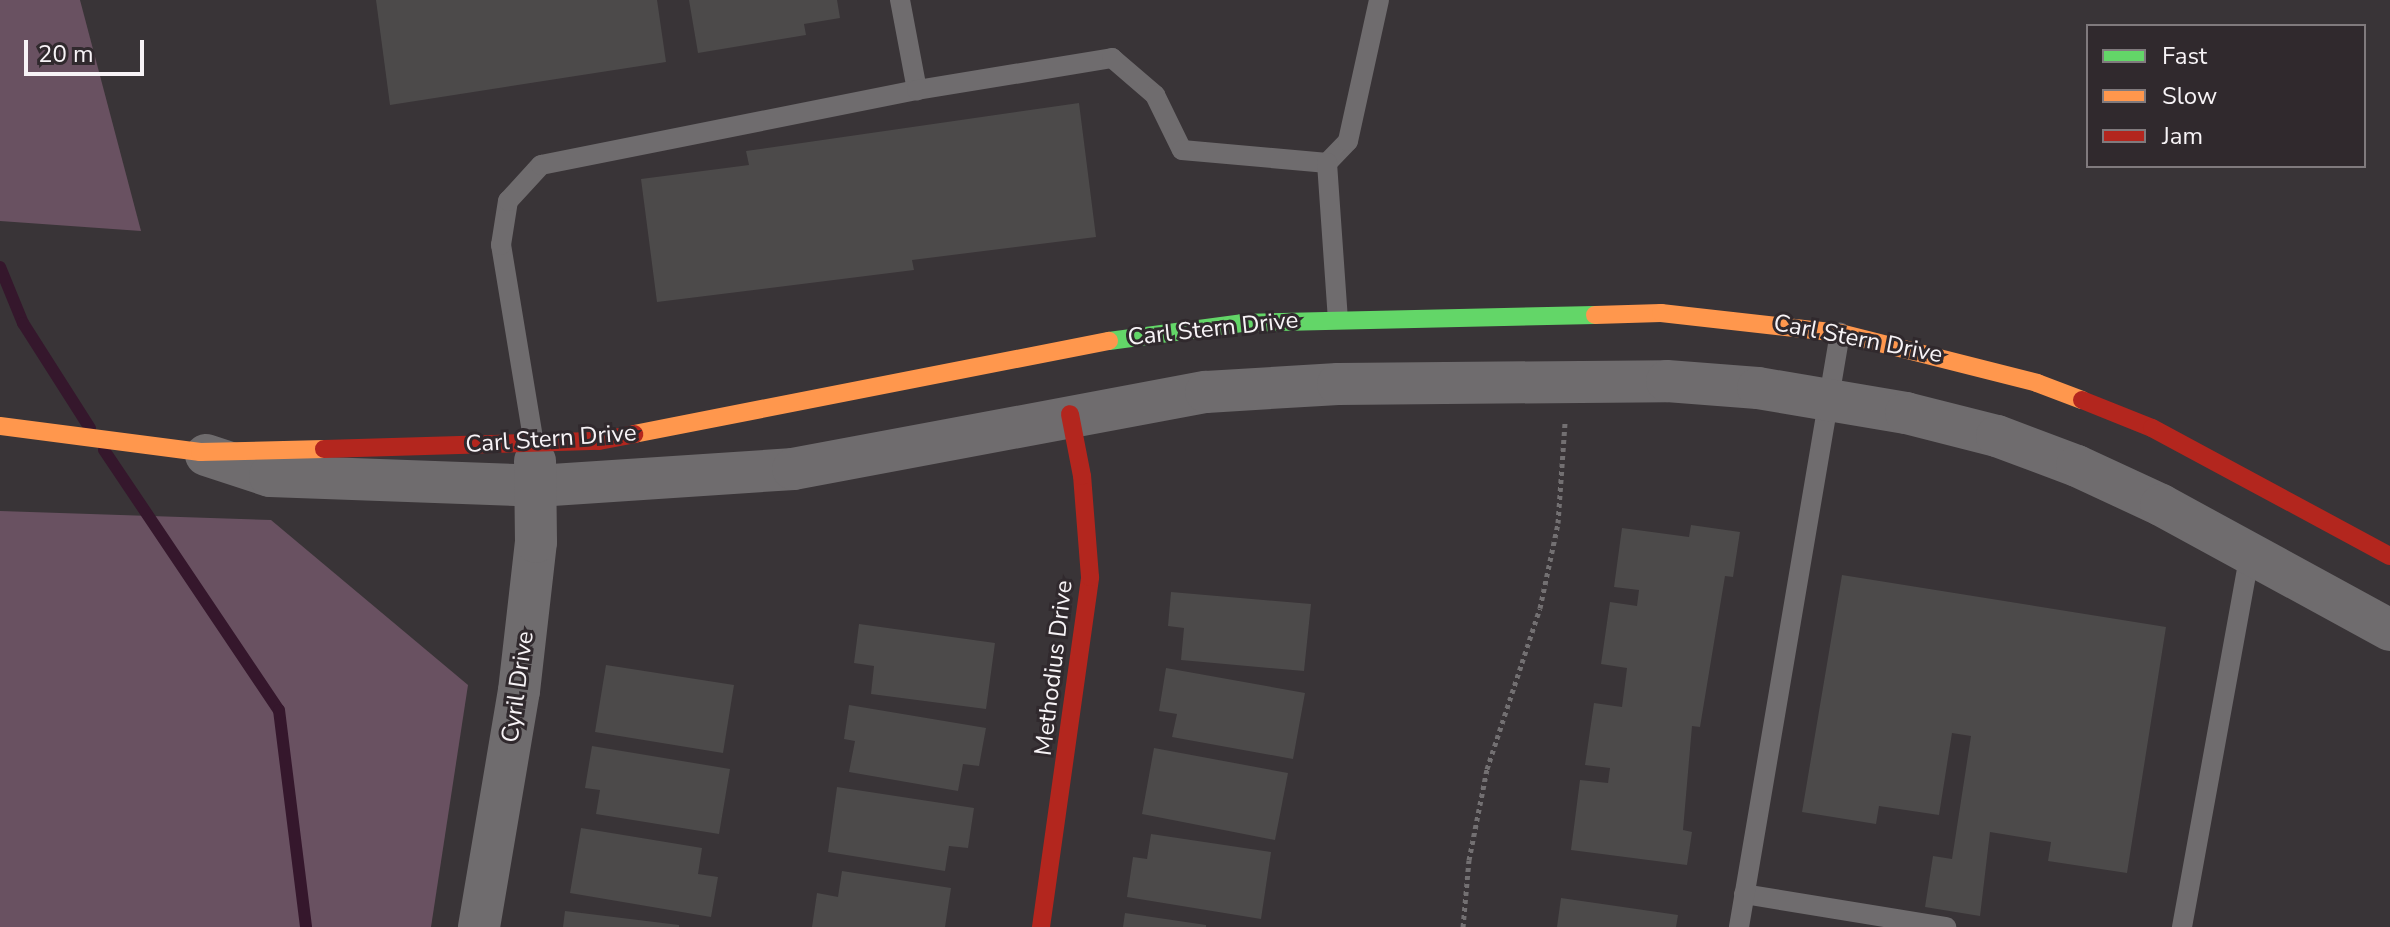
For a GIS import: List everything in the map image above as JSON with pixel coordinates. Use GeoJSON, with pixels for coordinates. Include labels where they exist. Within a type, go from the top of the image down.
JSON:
{"type":"FeatureCollection","features":[{"type":"Feature","properties":{"kind":"street","name":"Carl Stern Drive"},"geometry":{"type":"LineString","coordinates":[[0,426],[200,452],[599,441],[1091,343],[1242,323],[1661,313],[1840,333],[1961,359],[2097,405],[2190,447],[2390,556]]}},
{"type":"Feature","properties":{"kind":"street","name":"Carl Stern Drive"},"geometry":{"type":"LineString","coordinates":[[200,452],[270,476],[537,486],[759,474],[857,459],[1070,414],[1206,392],[1338,384],[1667,381],[1828,398],[2010,441],[2133,492],[2390,630]]}},
{"type":"Feature","properties":{"kind":"street","name":"Methodius Drive"},"geometry":{"type":"LineString","coordinates":[[1041,927],[1090,577],[1082,476],[1070,414]]}},
{"type":"Feature","properties":{"kind":"street","name":"Cyril Drive"},"geometry":{"type":"LineString","coordinates":[[479,927],[519,691],[536,542],[534,444]]}},
{"type":"Feature","properties":{"kind":"lane"},"geometry":{"type":"LineString","coordinates":[[900,0],[917,90]]}},
{"type":"Feature","properties":{"kind":"lane"},"geometry":{"type":"LineString","coordinates":[[1338,319],[1327,163],[1348,141],[1379,0]]}},
{"type":"Feature","properties":{"kind":"lane"},"geometry":{"type":"LineString","coordinates":[[534,444],[501,245],[508,201],[541,165],[917,90],[1112,58],[1155,95],[1182,150],[1327,163]]}},
{"type":"Feature","properties":{"kind":"lane"},"geometry":{"type":"LineString","coordinates":[[1739,927],[1840,333]]}},
{"type":"Feature","properties":{"kind":"lane"},"geometry":{"type":"LineString","coordinates":[[2182,927],[2250,553]]}},
{"type":"Feature","properties":{"kind":"lane"},"geometry":{"type":"LineString","coordinates":[[1744,894],[1946,927]]}},
{"type":"Feature","properties":{"kind":"path"},"geometry":{"type":"LineString","coordinates":[[1463,927],[1469,860],[1487,769],[1540,608],[1558,523],[1565,418]]}},
{"type":"Feature","properties":{"kind":"shaded area"},"geometry":{"type":"Polygon","coordinates":[[[0,0],[80,0],[141,231],[0,221],[0,0]]]}},
{"type":"Feature","properties":{"kind":"shaded area"},"geometry":{"type":"Polygon","coordinates":[[[0,511],[271,520],[468,685],[431,927],[0,927],[0,511]]]}},
{"type":"Feature","properties":{"kind":"building"},"geometry":{"type":"Polygon","coordinates":[[[376,0],[657,0],[666,62],[390,105],[376,0]]]}},
{"type":"Feature","properties":{"kind":"building"},"geometry":{"type":"Polygon","coordinates":[[[689,0],[837,0],[840,18],[804,24],[806,35],[698,53],[689,0]]]}},
{"type":"Feature","properties":{"kind":"building"},"geometry":{"type":"Polygon","coordinates":[[[1079,103],[1096,237],[912,260],[914,270],[657,302],[641,179],[749,165],[746,151],[1079,103]]]}},
{"type":"Feature","properties":{"kind":"building"},"geometry":{"type":"Polygon","coordinates":[[[1691,525],[1740,532],[1733,577],[1725,576],[1700,727],[1692,726],[1683,830],[1692,832],[1687,865],[1571,850],[1580,780],[1608,783],[1610,768],[1585,765],[1594,703],[1622,707],[1627,668],[1601,664],[1610,602],[1637,606],[1639,590],[1614,587],[1622,528],[1689,537],[1691,525]]]}},
{"type":"Feature","properties":{"kind":"building"},"geometry":{"type":"Polygon","coordinates":[[[1842,575],[2166,627],[2127,873],[2048,861],[2051,842],[1990,832],[1980,916],[1925,907],[1933,856],[1952,859],[1971,736],[1952,733],[1939,815],[1879,806],[1876,824],[1802,812],[1842,575]]]}},
{"type":"Feature","properties":{"kind":"building"},"geometry":{"type":"Polygon","coordinates":[[[1171,592],[1311,604],[1304,671],[1181,660],[1184,628],[1168,626],[1171,592]]]}},
{"type":"Feature","properties":{"kind":"building"},"geometry":{"type":"Polygon","coordinates":[[[859,624],[995,643],[986,709],[871,694],[874,666],[854,663],[859,624]]]}},
{"type":"Feature","properties":{"kind":"building"},"geometry":{"type":"Polygon","coordinates":[[[606,665],[734,685],[723,753],[595,732],[606,665]]]}},
{"type":"Feature","properties":{"kind":"building"},"geometry":{"type":"Polygon","coordinates":[[[1166,668],[1305,693],[1293,759],[1172,737],[1177,714],[1159,711],[1166,668]]]}},
{"type":"Feature","properties":{"kind":"building"},"geometry":{"type":"Polygon","coordinates":[[[849,705],[986,728],[979,766],[963,764],[958,791],[849,772],[855,741],[844,739],[849,705]]]}},
{"type":"Feature","properties":{"kind":"building"},"geometry":{"type":"Polygon","coordinates":[[[592,746],[730,769],[719,834],[596,814],[600,790],[585,788],[592,746]]]}},
{"type":"Feature","properties":{"kind":"building"},"geometry":{"type":"Polygon","coordinates":[[[1154,748],[1288,773],[1275,840],[1142,814],[1154,748]]]}},
{"type":"Feature","properties":{"kind":"building"},"geometry":{"type":"Polygon","coordinates":[[[837,787],[974,808],[968,848],[949,846],[945,871],[828,852],[837,787]]]}},
{"type":"Feature","properties":{"kind":"building"},"geometry":{"type":"Polygon","coordinates":[[[581,828],[702,848],[698,874],[718,877],[711,917],[570,893],[581,828]]]}},
{"type":"Feature","properties":{"kind":"building"},"geometry":{"type":"Polygon","coordinates":[[[1151,834],[1271,852],[1261,919],[1127,897],[1133,857],[1147,859],[1151,834]]]}},
{"type":"Feature","properties":{"kind":"building"},"geometry":{"type":"Polygon","coordinates":[[[842,871],[951,888],[945,927],[812,927],[817,893],[838,897],[842,871]]]}},
{"type":"Feature","properties":{"kind":"building"},"geometry":{"type":"Polygon","coordinates":[[[1561,898],[1678,915],[1676,927],[1557,927],[1561,898]]]}},
{"type":"Feature","properties":{"kind":"building"},"geometry":{"type":"Polygon","coordinates":[[[565,911],[679,925],[679,927],[563,927],[565,911]]]}},
{"type":"Feature","properties":{"kind":"building"},"geometry":{"type":"Polygon","coordinates":[[[1125,913],[1206,925],[1206,927],[1123,927],[1125,913]]]}},
{"type":"Feature","properties":{"kind":"waterway"},"geometry":{"type":"LineString","coordinates":[[0,267],[23,323],[90,428]]}},
{"type":"Feature","properties":{"kind":"waterway"},"geometry":{"type":"LineString","coordinates":[[104,450],[279,710],[306,927]]}},
{"type":"Feature","properties":{"kind":"traffic: fast"},"geometry":{"type":"LineString","coordinates":[[1109,341],[1242,323],[1595,315]]}},
{"type":"Feature","properties":{"kind":"traffic: slow"},"geometry":{"type":"LineString","coordinates":[[1595,315],[1661,313],[1840,333],[2037,383],[2082,400]]}},
{"type":"Feature","properties":{"kind":"traffic: slow"},"geometry":{"type":"LineString","coordinates":[[634,434],[1109,341]]}},
{"type":"Feature","properties":{"kind":"traffic: slow"},"geometry":{"type":"LineString","coordinates":[[0,426],[200,452],[324,449]]}},
{"type":"Feature","properties":{"kind":"traffic: jam"},"geometry":{"type":"LineString","coordinates":[[2082,400],[2152,428],[2390,556]]}},
{"type":"Feature","properties":{"kind":"traffic: jam"},"geometry":{"type":"LineString","coordinates":[[1041,927],[1090,577],[1082,476],[1070,414]]}},
{"type":"Feature","properties":{"kind":"traffic: jam"},"geometry":{"type":"LineString","coordinates":[[324,449],[599,441],[634,434]]}}]}
